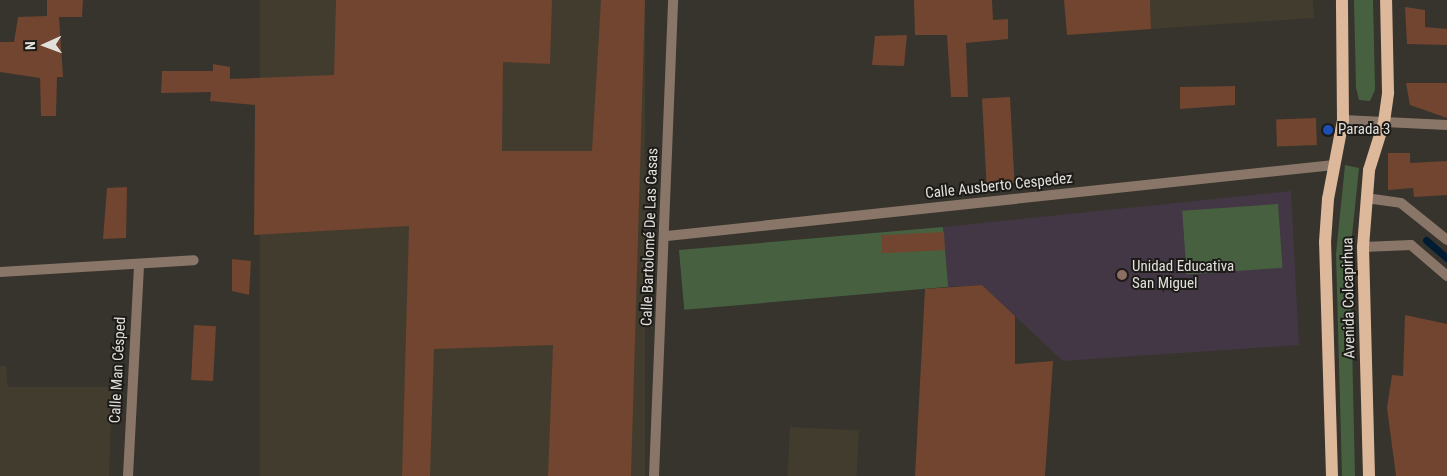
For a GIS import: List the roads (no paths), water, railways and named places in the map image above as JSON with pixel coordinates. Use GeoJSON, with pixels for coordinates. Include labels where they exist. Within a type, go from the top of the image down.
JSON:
{"type":"FeatureCollection","features":[{"type":"Feature","properties":{"kind":"main road","name":"Avenida Colcapirhua"},"geometry":{"type":"LineString","coordinates":[[1332,476],[1325,242],[1334,165],[1343,120],[1342,0]]}},
{"type":"Feature","properties":{"kind":"main road","name":"Avenida Colcapirhua"},"geometry":{"type":"LineString","coordinates":[[1369,476],[1363,247],[1366,198],[1371,162],[1384,122],[1386,0]]}},
{"type":"Feature","properties":{"kind":"street","name":"Calle Bartolomé De Las Casas"},"geometry":{"type":"LineString","coordinates":[[654,476],[667,236],[673,0]]}},
{"type":"Feature","properties":{"kind":"street"},"geometry":{"type":"LineString","coordinates":[[1343,120],[1447,125]]}},
{"type":"Feature","properties":{"kind":"street","name":"Calle Ausberto Cespedez"},"geometry":{"type":"LineString","coordinates":[[667,236],[1334,165]]}},
{"type":"Feature","properties":{"kind":"street"},"geometry":{"type":"LineString","coordinates":[[1366,198],[1402,203],[1447,240]]}},
{"type":"Feature","properties":{"kind":"street"},"geometry":{"type":"LineString","coordinates":[[1363,247],[1411,245],[1447,276]]}},
{"type":"Feature","properties":{"kind":"street"},"geometry":{"type":"LineString","coordinates":[[0,272],[138,266],[194,260]]}},
{"type":"Feature","properties":{"kind":"street","name":"Calle Man Césped"},"geometry":{"type":"LineString","coordinates":[[128,476],[138,266]]}},
{"type":"Feature","properties":{"kind":"waterway"},"geometry":{"type":"LineString","coordinates":[[1426,240],[1447,258]]}},
{"type":"Feature","properties":{"kind":"place","name":"Parada 3"},"geometry":{"type":"Point","coordinates":[1328,130]}},
{"type":"Feature","properties":{"kind":"place","name":"Unidad Educativa San Miguel"},"geometry":{"type":"Point","coordinates":[1122,275]}}]}
